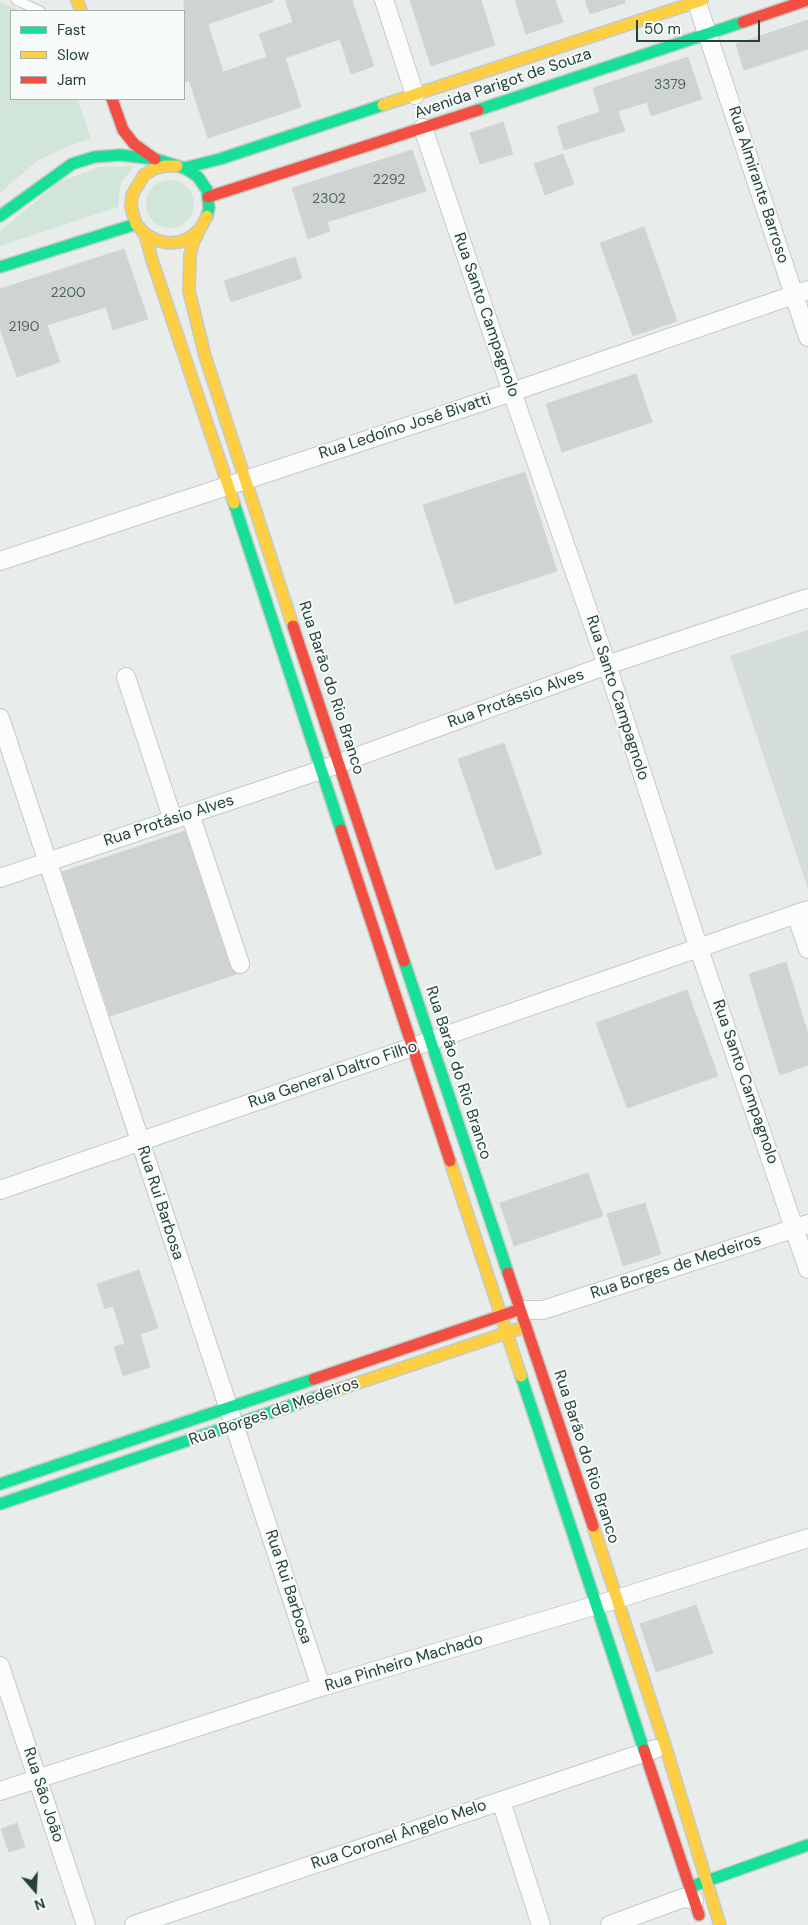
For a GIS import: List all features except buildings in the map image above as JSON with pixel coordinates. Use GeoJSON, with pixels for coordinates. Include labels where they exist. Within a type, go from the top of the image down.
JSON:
{"type":"FeatureCollection","features":[{"type":"Feature","properties":{"kind":"main road","name":"Avenida Parigot de Souza"},"geometry":{"type":"LineString","coordinates":[[208,197],[423,128],[808,0]]}},
{"type":"Feature","properties":{"kind":"main road","name":"Avenida Parigot de Souza"},"geometry":{"type":"LineString","coordinates":[[136,224],[131,207],[132,195],[144,175],[154,169],[165,166],[180,167],[220,159],[698,1]]}},
{"type":"Feature","properties":{"kind":"main road"},"geometry":{"type":"LineString","coordinates":[[0,267],[136,224],[145,234],[156,240],[168,243],[180,242],[191,237],[200,229],[208,214],[208,197],[203,184],[198,177],[180,167],[155,158],[134,144],[122,130],[112,100]]}},
{"type":"Feature","properties":{"kind":"main road"},"geometry":{"type":"LineString","coordinates":[[0,216],[30,192],[72,164],[94,157],[120,155],[155,158]]}},
{"type":"Feature","properties":{"kind":"main road","name":"Rua Barão do Rio Branco"},"geometry":{"type":"LineString","coordinates":[[200,229],[192,243],[189,291],[205,356],[246,479],[412,1048],[646,1752],[700,1892],[720,1925]]}},
{"type":"Feature","properties":{"kind":"main road","name":"Rua Barão do Rio Branco"},"geometry":{"type":"LineString","coordinates":[[145,234],[152,260],[228,485],[430,1041],[617,1599],[665,1746],[700,1892],[702,1925]]}},
{"type":"Feature","properties":{"kind":"main road"},"geometry":{"type":"LineString","coordinates":[[0,1484],[228,1406],[520,1310]]}},
{"type":"Feature","properties":{"kind":"main road","name":"Rua Borges de Medeiros"},"geometry":{"type":"LineString","coordinates":[[0,1504],[526,1326]]}},
{"type":"Feature","properties":{"kind":"main road"},"geometry":{"type":"LineString","coordinates":[[700,1892],[808,1845]]}},
{"type":"Feature","properties":{"kind":"street"},"geometry":{"type":"LineString","coordinates":[[384,0],[415,94]]}},
{"type":"Feature","properties":{"kind":"street","name":"Rua Almirante Barroso"},"geometry":{"type":"LineString","coordinates":[[698,1],[707,33],[801,292],[808,336]]}},
{"type":"Feature","properties":{"kind":"street","name":"Rua Santo Campagnolo"},"geometry":{"type":"LineString","coordinates":[[423,128],[607,665],[699,949],[801,1226],[808,1269]]}},
{"type":"Feature","properties":{"kind":"street","name":"Rua Ledoíno José Bivatti"},"geometry":{"type":"LineString","coordinates":[[0,561],[512,392],[801,292]]}},
{"type":"Feature","properties":{"kind":"street","name":"Rua Protássio Alves"},"geometry":{"type":"LineString","coordinates":[[330,767],[607,665],[808,598]]}},
{"type":"Feature","properties":{"kind":"street"},"geometry":{"type":"LineString","coordinates":[[126,677],[173,820]]}},
{"type":"Feature","properties":{"kind":"street","name":"Rua Rui Barbosa"},"geometry":{"type":"LineString","coordinates":[[0,718],[321,1687]]}},
{"type":"Feature","properties":{"kind":"street","name":"Rua Protásio Alves"},"geometry":{"type":"LineString","coordinates":[[0,878],[330,767]]}},
{"type":"Feature","properties":{"kind":"street"},"geometry":{"type":"LineString","coordinates":[[190,814],[240,964]]}},
{"type":"Feature","properties":{"kind":"street"},"geometry":{"type":"LineString","coordinates":[[802,912],[808,949]]}},
{"type":"Feature","properties":{"kind":"street","name":"Rua General Daltro Filho"},"geometry":{"type":"LineString","coordinates":[[0,1190],[802,912]]}},
{"type":"Feature","properties":{"kind":"street","name":"Rua Borges de Medeiros"},"geometry":{"type":"LineString","coordinates":[[520,1310],[543,1310],[801,1226]]}},
{"type":"Feature","properties":{"kind":"street","name":"Rua Borges de Medeiros"},"geometry":{"type":"LineString","coordinates":[[526,1326],[543,1310]]}},
{"type":"Feature","properties":{"kind":"street","name":"Rua Pinheiro Machado"},"geometry":{"type":"LineString","coordinates":[[0,1791],[321,1687],[617,1599],[808,1538]]}},
{"type":"Feature","properties":{"kind":"street","name":"Rua São João"},"geometry":{"type":"LineString","coordinates":[[0,1666],[86,1925]]}},
{"type":"Feature","properties":{"kind":"street","name":"Rua Coronel Ângelo Melo"},"geometry":{"type":"LineString","coordinates":[[134,1925],[665,1746]]}},
{"type":"Feature","properties":{"kind":"street"},"geometry":{"type":"LineString","coordinates":[[500,1801],[541,1925]]}},
{"type":"Feature","properties":{"kind":"street"},"geometry":{"type":"LineString","coordinates":[[610,1925],[700,1892]]}},
{"type":"Feature","properties":{"kind":"lane"},"geometry":{"type":"LineString","coordinates":[[16,0],[38,10]]}},
{"type":"Feature","properties":{"kind":"lane"},"geometry":{"type":"LineString","coordinates":[[0,206],[13,196],[72,164]]}},
{"type":"Feature","properties":{"kind":"shaded area"},"geometry":{"type":"Polygon","coordinates":[[[808,630],[808,889],[730,656],[808,630]]]}},
{"type":"Feature","properties":{"kind":"green space"},"geometry":{"type":"Polygon","coordinates":[[[0,2],[19,10],[10,10],[10,100],[78,100],[91,139],[71,145],[37,161],[0,193],[0,2]]]}},
{"type":"Feature","properties":{"kind":"green space"},"geometry":{"type":"Polygon","coordinates":[[[135,166],[121,182],[118,207],[0,246],[0,231],[59,182],[100,167],[135,166]]]}},
{"type":"Feature","properties":{"kind":"green space"},"geometry":{"type":"Polygon","coordinates":[[[165,180],[175,180],[187,187],[194,199],[194,209],[187,221],[175,228],[165,228],[157,224],[150,217],[146,209],[146,199],[150,191],[157,184],[165,180]]]}},
{"type":"Feature","properties":{"kind":"traffic: fast"},"geometry":{"type":"LineString","coordinates":[[478,110],[743,22]]}},
{"type":"Feature","properties":{"kind":"traffic: fast"},"geometry":{"type":"LineString","coordinates":[[184,168],[220,159],[383,105]]}},
{"type":"Feature","properties":{"kind":"traffic: fast"},"geometry":{"type":"LineString","coordinates":[[0,216],[72,164],[94,157],[120,155],[155,159],[191,172],[198,177],[207,190],[209,208],[207,216]]}},
{"type":"Feature","properties":{"kind":"traffic: fast"},"geometry":{"type":"LineString","coordinates":[[0,267],[136,224]]}},
{"type":"Feature","properties":{"kind":"traffic: fast"},"geometry":{"type":"LineString","coordinates":[[234,503],[341,830]]}},
{"type":"Feature","properties":{"kind":"traffic: fast"},"geometry":{"type":"LineString","coordinates":[[404,961],[508,1273]]}},
{"type":"Feature","properties":{"kind":"traffic: fast"},"geometry":{"type":"LineString","coordinates":[[521,1376],[644,1750]]}},
{"type":"Feature","properties":{"kind":"traffic: fast"},"geometry":{"type":"LineString","coordinates":[[0,1484],[314,1379]]}},
{"type":"Feature","properties":{"kind":"traffic: fast"},"geometry":{"type":"LineString","coordinates":[[0,1504],[325,1394]]}},
{"type":"Feature","properties":{"kind":"traffic: fast"},"geometry":{"type":"LineString","coordinates":[[690,1887],[808,1845]]}},
{"type":"Feature","properties":{"kind":"traffic: slow"},"geometry":{"type":"LineString","coordinates":[[77,0],[81,10]]}},
{"type":"Feature","properties":{"kind":"traffic: slow"},"geometry":{"type":"LineString","coordinates":[[383,105],[702,0]]}},
{"type":"Feature","properties":{"kind":"traffic: slow"},"geometry":{"type":"LineString","coordinates":[[177,166],[165,166],[154,169],[144,175],[132,195],[131,207],[136,224],[145,234],[156,240],[168,243],[180,242],[191,237],[200,229],[207,216]]}},
{"type":"Feature","properties":{"kind":"traffic: slow"},"geometry":{"type":"LineString","coordinates":[[200,229],[193,243],[190,255],[189,291],[205,356],[293,626]]}},
{"type":"Feature","properties":{"kind":"traffic: slow"},"geometry":{"type":"LineString","coordinates":[[145,234],[152,260],[234,503]]}},
{"type":"Feature","properties":{"kind":"traffic: slow"},"geometry":{"type":"LineString","coordinates":[[450,1161],[521,1376]]}},
{"type":"Feature","properties":{"kind":"traffic: slow"},"geometry":{"type":"LineString","coordinates":[[325,1394],[521,1328]]}},
{"type":"Feature","properties":{"kind":"traffic: slow"},"geometry":{"type":"LineString","coordinates":[[593,1526],[665,1745],[720,1925]]}},
{"type":"Feature","properties":{"kind":"traffic: jam"},"geometry":{"type":"LineString","coordinates":[[743,22],[808,0]]}},
{"type":"Feature","properties":{"kind":"traffic: jam"},"geometry":{"type":"LineString","coordinates":[[112,100],[123,130],[134,144],[155,159]]}},
{"type":"Feature","properties":{"kind":"traffic: jam"},"geometry":{"type":"LineString","coordinates":[[208,197],[478,110]]}},
{"type":"Feature","properties":{"kind":"traffic: jam"},"geometry":{"type":"LineString","coordinates":[[293,626],[404,961]]}},
{"type":"Feature","properties":{"kind":"traffic: jam"},"geometry":{"type":"LineString","coordinates":[[341,830],[450,1161]]}},
{"type":"Feature","properties":{"kind":"traffic: jam"},"geometry":{"type":"LineString","coordinates":[[508,1273],[593,1526]]}},
{"type":"Feature","properties":{"kind":"traffic: jam"},"geometry":{"type":"LineString","coordinates":[[314,1379],[515,1311]]}},
{"type":"Feature","properties":{"kind":"traffic: jam"},"geometry":{"type":"LineString","coordinates":[[644,1750],[699,1915]]}}]}
